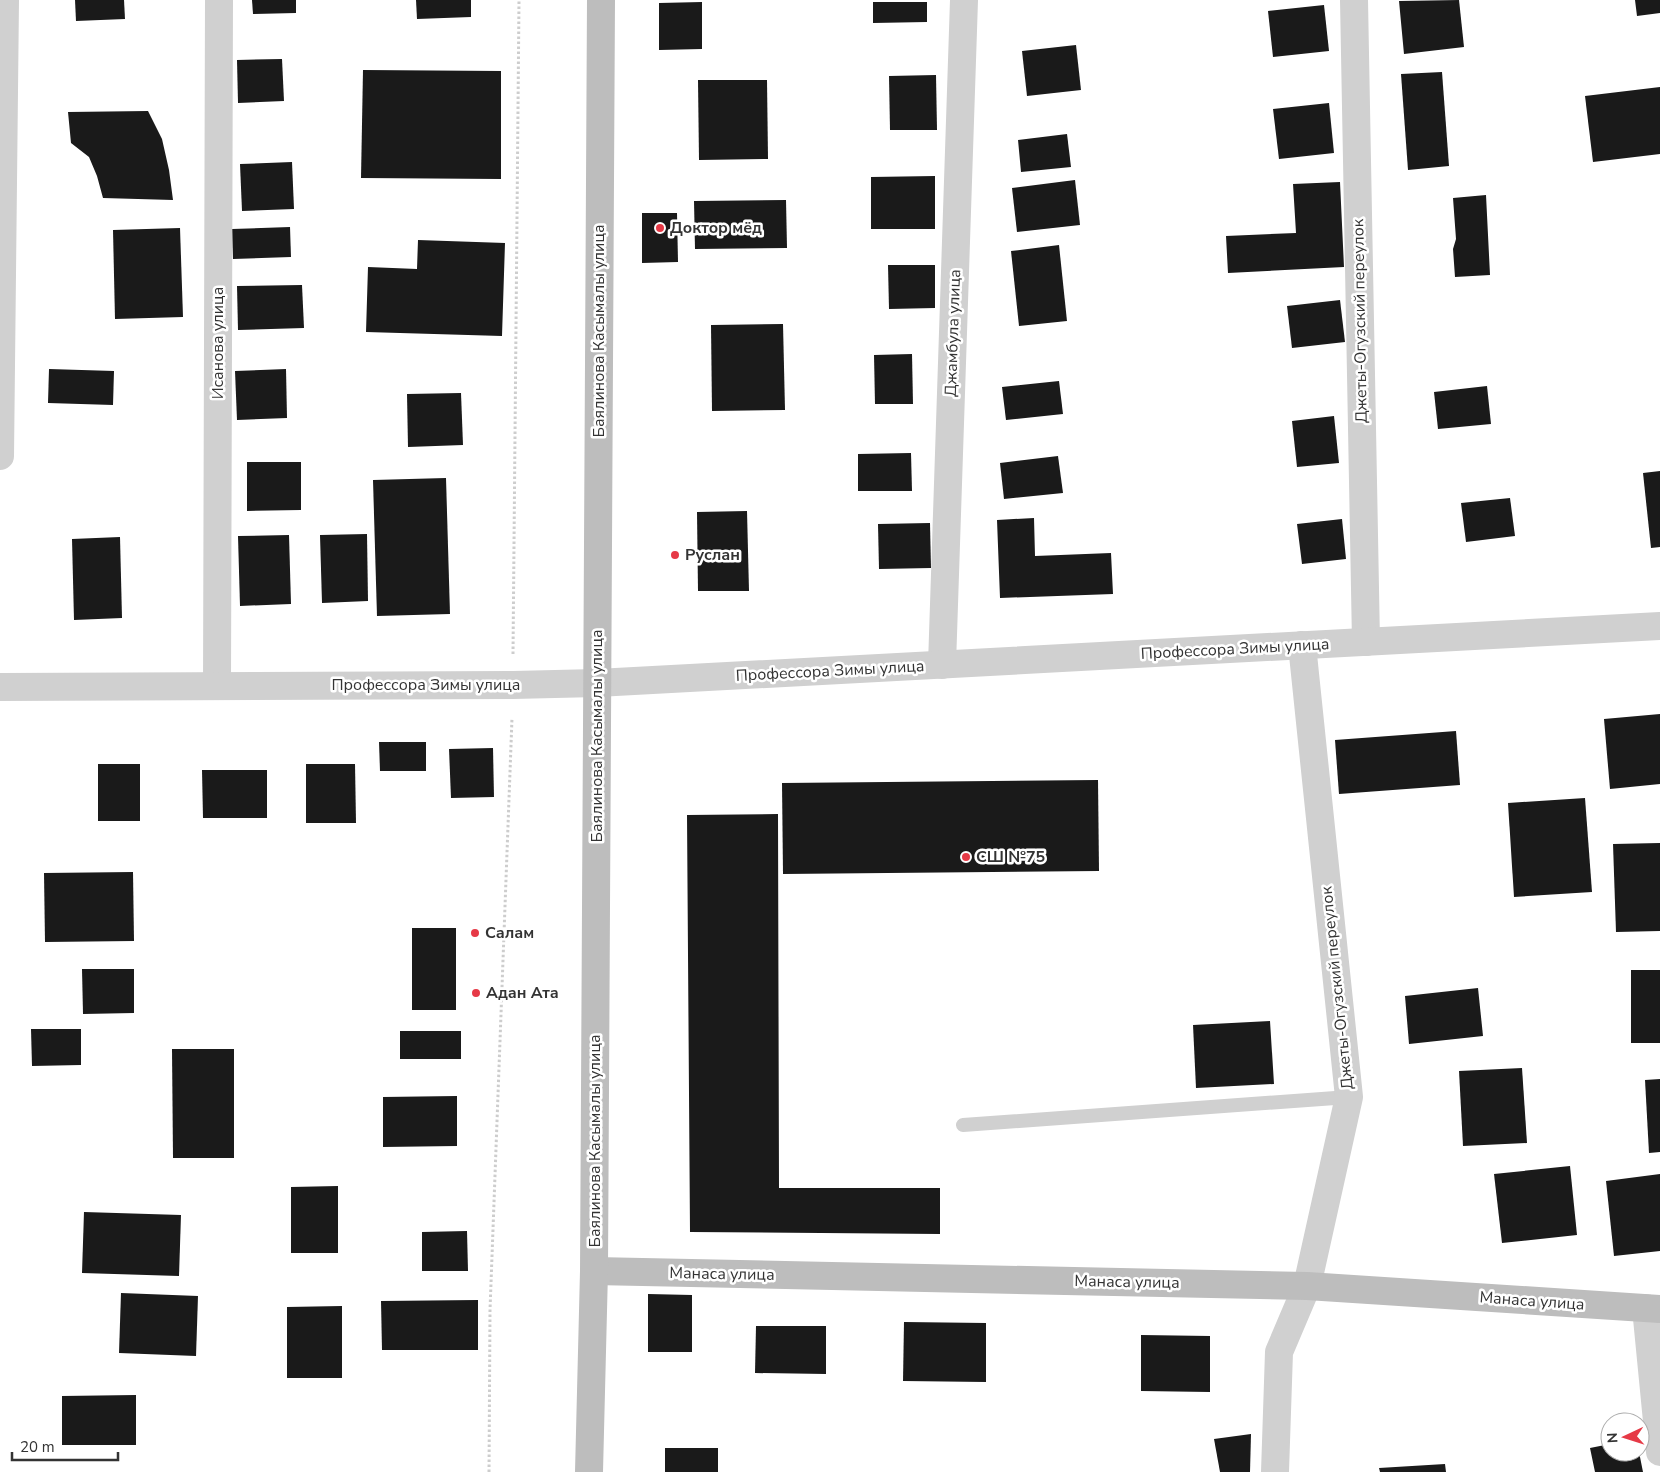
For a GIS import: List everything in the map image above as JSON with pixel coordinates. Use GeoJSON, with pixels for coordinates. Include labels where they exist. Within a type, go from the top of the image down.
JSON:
{"type":"FeatureCollection","features":[{"type":"Feature","properties":{"kind":"main road","name":"Баялинова Касымалы улица"},"geometry":{"type":"LineString","coordinates":[[589,1472],[594,1271],[601,0]]}},
{"type":"Feature","properties":{"kind":"main road","name":"Манаса улица"},"geometry":{"type":"LineString","coordinates":[[594,1271],[1307,1286],[1653,1309]]}},
{"type":"Feature","properties":{"kind":"street"},"geometry":{"type":"LineString","coordinates":[[0,456],[5,0]]}},
{"type":"Feature","properties":{"kind":"street","name":"Исанова улица"},"geometry":{"type":"LineString","coordinates":[[217,686],[219,0]]}},
{"type":"Feature","properties":{"kind":"street","name":"Джамбула улица"},"geometry":{"type":"LineString","coordinates":[[942,665],[964,0]]}},
{"type":"Feature","properties":{"kind":"street","name":"Джеты-Огузский переулок"},"geometry":{"type":"LineString","coordinates":[[1354,0],[1366,642]]}},
{"type":"Feature","properties":{"kind":"street","name":"Профессора Зимы улица"},"geometry":{"type":"LineString","coordinates":[[0,687],[513,686],[597,684],[1660,626]]}},
{"type":"Feature","properties":{"kind":"street","name":"Джеты-Огузский переулок"},"geometry":{"type":"LineString","coordinates":[[1275,1472],[1279,1352],[1307,1286],[1348,1097],[1302,645]]}},
{"type":"Feature","properties":{"kind":"street"},"geometry":{"type":"LineString","coordinates":[[1653,1309],[1660,1452]]}},
{"type":"Feature","properties":{"kind":"lane"},"geometry":{"type":"LineString","coordinates":[[963,1125],[1348,1097]]}},
{"type":"Feature","properties":{"kind":"path"},"geometry":{"type":"LineString","coordinates":[[489,1472],[490,1310],[513,686],[519,0]]}},
{"type":"Feature","properties":{"kind":"building"},"geometry":{"type":"Polygon","coordinates":[[[75,0],[124,0],[125,19],[76,21],[75,0]]]}},
{"type":"Feature","properties":{"kind":"building"},"geometry":{"type":"Polygon","coordinates":[[[252,0],[296,0],[296,13],[253,14],[252,0]]]}},
{"type":"Feature","properties":{"kind":"building"},"geometry":{"type":"Polygon","coordinates":[[[416,0],[471,0],[471,17],[417,19],[416,0]]]}},
{"type":"Feature","properties":{"kind":"building"},"geometry":{"type":"Polygon","coordinates":[[[1459,0],[1464,47],[1404,54],[1399,1],[1459,0]]]}},
{"type":"Feature","properties":{"kind":"building"},"geometry":{"type":"Polygon","coordinates":[[[1635,0],[1660,0],[1660,13],[1637,16],[1635,0]]]}},
{"type":"Feature","properties":{"kind":"building"},"geometry":{"type":"Polygon","coordinates":[[[702,2],[702,49],[659,50],[659,3],[702,2]]]}},
{"type":"Feature","properties":{"kind":"building"},"geometry":{"type":"Polygon","coordinates":[[[873,2],[927,2],[927,22],[873,23],[873,2]]]}},
{"type":"Feature","properties":{"kind":"building"},"geometry":{"type":"Polygon","coordinates":[[[1324,5],[1329,51],[1273,57],[1268,11],[1324,5]]]}},
{"type":"Feature","properties":{"kind":"building"},"geometry":{"type":"Polygon","coordinates":[[[1076,45],[1081,90],[1027,96],[1022,51],[1076,45]]]}},
{"type":"Feature","properties":{"kind":"building"},"geometry":{"type":"Polygon","coordinates":[[[282,59],[284,101],[238,103],[237,60],[282,59]]]}},
{"type":"Feature","properties":{"kind":"building"},"geometry":{"type":"Polygon","coordinates":[[[363,70],[501,71],[501,179],[361,178],[363,70]]]}},
{"type":"Feature","properties":{"kind":"building"},"geometry":{"type":"Polygon","coordinates":[[[1442,72],[1449,166],[1408,170],[1401,74],[1442,72]]]}},
{"type":"Feature","properties":{"kind":"building"},"geometry":{"type":"Polygon","coordinates":[[[936,75],[937,130],[890,130],[889,76],[936,75]]]}},
{"type":"Feature","properties":{"kind":"building"},"geometry":{"type":"Polygon","coordinates":[[[698,80],[767,80],[768,159],[699,160],[698,80]]]}},
{"type":"Feature","properties":{"kind":"building"},"geometry":{"type":"Polygon","coordinates":[[[1660,87],[1660,154],[1593,162],[1585,96],[1660,87]]]}},
{"type":"Feature","properties":{"kind":"building"},"geometry":{"type":"Polygon","coordinates":[[[1329,103],[1334,153],[1279,159],[1273,109],[1329,103]]]}},
{"type":"Feature","properties":{"kind":"building"},"geometry":{"type":"Polygon","coordinates":[[[148,111],[162,139],[173,200],[103,198],[89,157],[71,143],[68,112],[148,111]]]}},
{"type":"Feature","properties":{"kind":"building"},"geometry":{"type":"Polygon","coordinates":[[[1067,134],[1071,167],[1021,172],[1018,140],[1067,134]]]}},
{"type":"Feature","properties":{"kind":"building"},"geometry":{"type":"Polygon","coordinates":[[[292,162],[294,209],[242,211],[240,164],[292,162]]]}},
{"type":"Feature","properties":{"kind":"building"},"geometry":{"type":"Polygon","coordinates":[[[935,176],[935,229],[871,229],[871,177],[935,176]]]}},
{"type":"Feature","properties":{"kind":"building"},"geometry":{"type":"Polygon","coordinates":[[[1075,180],[1080,225],[1017,232],[1012,188],[1075,180]]]}},
{"type":"Feature","properties":{"kind":"building"},"geometry":{"type":"Polygon","coordinates":[[[1340,182],[1344,267],[1228,273],[1226,236],[1296,233],[1293,184],[1340,182]]]}},
{"type":"Feature","properties":{"kind":"building"},"geometry":{"type":"Polygon","coordinates":[[[1486,195],[1490,275],[1455,277],[1453,249],[1456,239],[1453,198],[1486,195]]]}},
{"type":"Feature","properties":{"kind":"building"},"geometry":{"type":"Polygon","coordinates":[[[786,200],[787,248],[695,249],[694,201],[786,200]]]}},
{"type":"Feature","properties":{"kind":"building"},"geometry":{"type":"Polygon","coordinates":[[[642,213],[677,213],[678,262],[642,263],[642,213]]]}},
{"type":"Feature","properties":{"kind":"building"},"geometry":{"type":"Polygon","coordinates":[[[290,227],[291,257],[233,259],[232,229],[290,227]]]}},
{"type":"Feature","properties":{"kind":"building"},"geometry":{"type":"Polygon","coordinates":[[[180,228],[183,317],[115,319],[113,230],[180,228]]]}},
{"type":"Feature","properties":{"kind":"building"},"geometry":{"type":"Polygon","coordinates":[[[418,240],[505,243],[502,336],[366,332],[368,267],[417,269],[418,240]]]}},
{"type":"Feature","properties":{"kind":"building"},"geometry":{"type":"Polygon","coordinates":[[[1059,245],[1067,321],[1019,326],[1011,251],[1059,245]]]}},
{"type":"Feature","properties":{"kind":"building"},"geometry":{"type":"Polygon","coordinates":[[[888,265],[935,265],[935,308],[889,309],[888,265]]]}},
{"type":"Feature","properties":{"kind":"building"},"geometry":{"type":"Polygon","coordinates":[[[302,285],[304,328],[238,330],[237,286],[302,285]]]}},
{"type":"Feature","properties":{"kind":"building"},"geometry":{"type":"Polygon","coordinates":[[[1340,300],[1345,342],[1292,348],[1287,306],[1340,300]]]}},
{"type":"Feature","properties":{"kind":"building"},"geometry":{"type":"Polygon","coordinates":[[[783,324],[785,410],[712,411],[711,325],[783,324]]]}},
{"type":"Feature","properties":{"kind":"building"},"geometry":{"type":"Polygon","coordinates":[[[912,354],[913,404],[875,404],[874,355],[912,354]]]}},
{"type":"Feature","properties":{"kind":"building"},"geometry":{"type":"Polygon","coordinates":[[[49,369],[114,371],[113,405],[48,403],[49,369]]]}},
{"type":"Feature","properties":{"kind":"building"},"geometry":{"type":"Polygon","coordinates":[[[286,369],[287,418],[237,420],[235,371],[286,369]]]}},
{"type":"Feature","properties":{"kind":"building"},"geometry":{"type":"Polygon","coordinates":[[[1059,381],[1063,414],[1006,420],[1002,387],[1059,381]]]}},
{"type":"Feature","properties":{"kind":"building"},"geometry":{"type":"Polygon","coordinates":[[[1487,386],[1491,424],[1438,429],[1434,392],[1487,386]]]}},
{"type":"Feature","properties":{"kind":"building"},"geometry":{"type":"Polygon","coordinates":[[[461,393],[463,445],[408,447],[407,394],[461,393]]]}},
{"type":"Feature","properties":{"kind":"building"},"geometry":{"type":"Polygon","coordinates":[[[1334,416],[1339,463],[1297,467],[1292,421],[1334,416]]]}},
{"type":"Feature","properties":{"kind":"building"},"geometry":{"type":"Polygon","coordinates":[[[911,453],[912,491],[858,491],[858,454],[911,453]]]}},
{"type":"Feature","properties":{"kind":"building"},"geometry":{"type":"Polygon","coordinates":[[[1058,456],[1063,493],[1004,499],[1000,463],[1058,456]]]}},
{"type":"Feature","properties":{"kind":"building"},"geometry":{"type":"Polygon","coordinates":[[[247,462],[301,462],[301,510],[247,511],[247,462]]]}},
{"type":"Feature","properties":{"kind":"building"},"geometry":{"type":"Polygon","coordinates":[[[1660,471],[1660,547],[1651,548],[1643,473],[1660,471]]]}},
{"type":"Feature","properties":{"kind":"building"},"geometry":{"type":"Polygon","coordinates":[[[446,478],[450,614],[377,616],[373,480],[446,478]]]}},
{"type":"Feature","properties":{"kind":"building"},"geometry":{"type":"Polygon","coordinates":[[[1510,498],[1515,536],[1466,542],[1461,503],[1510,498]]]}},
{"type":"Feature","properties":{"kind":"building"},"geometry":{"type":"Polygon","coordinates":[[[747,511],[749,591],[698,591],[697,512],[747,511]]]}},
{"type":"Feature","properties":{"kind":"building"},"geometry":{"type":"Polygon","coordinates":[[[1034,518],[1035,556],[1111,553],[1113,594],[1000,598],[997,520],[1034,518]]]}},
{"type":"Feature","properties":{"kind":"building"},"geometry":{"type":"Polygon","coordinates":[[[1342,519],[1346,559],[1302,564],[1297,524],[1342,519]]]}},
{"type":"Feature","properties":{"kind":"building"},"geometry":{"type":"Polygon","coordinates":[[[930,523],[931,568],[879,569],[878,524],[930,523]]]}},
{"type":"Feature","properties":{"kind":"building"},"geometry":{"type":"Polygon","coordinates":[[[367,534],[368,601],[322,603],[320,535],[367,534]]]}},
{"type":"Feature","properties":{"kind":"building"},"geometry":{"type":"Polygon","coordinates":[[[289,535],[291,604],[240,606],[238,536],[289,535]]]}},
{"type":"Feature","properties":{"kind":"building"},"geometry":{"type":"Polygon","coordinates":[[[120,537],[122,618],[74,620],[72,539],[120,537]]]}},
{"type":"Feature","properties":{"kind":"building"},"geometry":{"type":"Polygon","coordinates":[[[1660,714],[1660,784],[1610,789],[1604,719],[1660,714]]]}},
{"type":"Feature","properties":{"kind":"building"},"geometry":{"type":"Polygon","coordinates":[[[1456,731],[1460,785],[1339,794],[1335,740],[1456,731]]]}},
{"type":"Feature","properties":{"kind":"building"},"geometry":{"type":"Polygon","coordinates":[[[379,742],[426,742],[426,771],[380,771],[379,742]]]}},
{"type":"Feature","properties":{"kind":"building"},"geometry":{"type":"Polygon","coordinates":[[[493,748],[494,797],[451,798],[449,749],[493,748]]]}},
{"type":"Feature","properties":{"kind":"building"},"geometry":{"type":"Polygon","coordinates":[[[98,764],[140,764],[140,821],[98,821],[98,764]]]}},
{"type":"Feature","properties":{"kind":"building"},"geometry":{"type":"Polygon","coordinates":[[[306,764],[355,764],[356,823],[306,823],[306,764]]]}},
{"type":"Feature","properties":{"kind":"building"},"geometry":{"type":"Polygon","coordinates":[[[202,770],[267,770],[267,818],[203,818],[202,770]]]}},
{"type":"Feature","properties":{"kind":"building"},"geometry":{"type":"Polygon","coordinates":[[[1098,780],[1099,871],[783,874],[782,783],[1098,780]]]}},
{"type":"Feature","properties":{"kind":"building"},"geometry":{"type":"Polygon","coordinates":[[[1585,798],[1592,892],[1514,897],[1508,803],[1585,798]]]}},
{"type":"Feature","properties":{"kind":"building"},"geometry":{"type":"Polygon","coordinates":[[[778,814],[779,1188],[940,1188],[940,1234],[690,1232],[687,815],[778,814]]]}},
{"type":"Feature","properties":{"kind":"building"},"geometry":{"type":"Polygon","coordinates":[[[1660,843],[1660,931],[1616,932],[1613,844],[1660,843]]]}},
{"type":"Feature","properties":{"kind":"building"},"geometry":{"type":"Polygon","coordinates":[[[133,872],[134,941],[45,942],[44,873],[133,872]]]}},
{"type":"Feature","properties":{"kind":"building"},"geometry":{"type":"Polygon","coordinates":[[[412,928],[456,928],[456,1010],[412,1010],[412,928]]]}},
{"type":"Feature","properties":{"kind":"building"},"geometry":{"type":"Polygon","coordinates":[[[82,969],[134,969],[134,1013],[83,1014],[82,969]]]}},
{"type":"Feature","properties":{"kind":"building"},"geometry":{"type":"Polygon","coordinates":[[[1631,970],[1660,970],[1660,1043],[1631,1043],[1631,970]]]}},
{"type":"Feature","properties":{"kind":"building"},"geometry":{"type":"Polygon","coordinates":[[[1478,988],[1483,1036],[1409,1044],[1405,996],[1478,988]]]}},
{"type":"Feature","properties":{"kind":"building"},"geometry":{"type":"Polygon","coordinates":[[[1270,1021],[1274,1084],[1196,1088],[1193,1025],[1270,1021]]]}},
{"type":"Feature","properties":{"kind":"building"},"geometry":{"type":"Polygon","coordinates":[[[31,1029],[81,1029],[81,1065],[32,1066],[31,1029]]]}},
{"type":"Feature","properties":{"kind":"building"},"geometry":{"type":"Polygon","coordinates":[[[400,1031],[461,1031],[461,1059],[400,1059],[400,1031]]]}},
{"type":"Feature","properties":{"kind":"building"},"geometry":{"type":"Polygon","coordinates":[[[172,1049],[234,1049],[234,1158],[173,1158],[172,1049]]]}},
{"type":"Feature","properties":{"kind":"building"},"geometry":{"type":"Polygon","coordinates":[[[1522,1068],[1527,1143],[1463,1146],[1459,1071],[1522,1068]]]}},
{"type":"Feature","properties":{"kind":"building"},"geometry":{"type":"Polygon","coordinates":[[[1660,1079],[1660,1152],[1649,1153],[1645,1080],[1660,1079]]]}},
{"type":"Feature","properties":{"kind":"building"},"geometry":{"type":"Polygon","coordinates":[[[457,1096],[457,1146],[383,1147],[383,1097],[457,1096]]]}},
{"type":"Feature","properties":{"kind":"building"},"geometry":{"type":"Polygon","coordinates":[[[1570,1166],[1577,1235],[1502,1243],[1494,1174],[1570,1166]]]}},
{"type":"Feature","properties":{"kind":"building"},"geometry":{"type":"Polygon","coordinates":[[[1660,1174],[1660,1251],[1614,1256],[1606,1181],[1660,1174]]]}},
{"type":"Feature","properties":{"kind":"building"},"geometry":{"type":"Polygon","coordinates":[[[338,1186],[338,1253],[291,1253],[291,1187],[338,1186]]]}},
{"type":"Feature","properties":{"kind":"building"},"geometry":{"type":"Polygon","coordinates":[[[84,1212],[181,1215],[179,1276],[82,1273],[84,1212]]]}},
{"type":"Feature","properties":{"kind":"building"},"geometry":{"type":"Polygon","coordinates":[[[467,1231],[468,1271],[422,1271],[422,1232],[467,1231]]]}},
{"type":"Feature","properties":{"kind":"building"},"geometry":{"type":"Polygon","coordinates":[[[121,1293],[198,1296],[196,1356],[119,1353],[121,1293]]]}},
{"type":"Feature","properties":{"kind":"building"},"geometry":{"type":"Polygon","coordinates":[[[648,1294],[692,1295],[692,1352],[648,1352],[648,1294]]]}},
{"type":"Feature","properties":{"kind":"building"},"geometry":{"type":"Polygon","coordinates":[[[478,1300],[478,1350],[382,1350],[381,1301],[478,1300]]]}},
{"type":"Feature","properties":{"kind":"building"},"geometry":{"type":"Polygon","coordinates":[[[342,1306],[342,1378],[287,1378],[287,1307],[342,1306]]]}},
{"type":"Feature","properties":{"kind":"building"},"geometry":{"type":"Polygon","coordinates":[[[904,1322],[986,1323],[986,1382],[903,1381],[904,1322]]]}},
{"type":"Feature","properties":{"kind":"building"},"geometry":{"type":"Polygon","coordinates":[[[756,1326],[826,1326],[826,1374],[755,1373],[756,1326]]]}},
{"type":"Feature","properties":{"kind":"building"},"geometry":{"type":"Polygon","coordinates":[[[1141,1335],[1210,1336],[1210,1392],[1141,1391],[1141,1335]]]}},
{"type":"Feature","properties":{"kind":"building"},"geometry":{"type":"Polygon","coordinates":[[[136,1395],[136,1445],[62,1445],[62,1396],[136,1395]]]}},
{"type":"Feature","properties":{"kind":"building"},"geometry":{"type":"Polygon","coordinates":[[[1251,1434],[1250,1472],[1220,1472],[1214,1439],[1251,1434]]]}},
{"type":"Feature","properties":{"kind":"building"},"geometry":{"type":"Polygon","coordinates":[[[1600,1446],[1600,1462],[1641,1462],[1643,1472],[1595,1472],[1590,1448],[1600,1446]]]}},
{"type":"Feature","properties":{"kind":"building"},"geometry":{"type":"Polygon","coordinates":[[[665,1448],[718,1448],[718,1472],[665,1472],[665,1448]]]}},
{"type":"Feature","properties":{"kind":"building"},"geometry":{"type":"Polygon","coordinates":[[[1445,1464],[1446,1472],[1380,1472],[1379,1468],[1445,1464]]]}},
{"type":"Feature","properties":{"kind":"place","name":"Доктор мёд"},"geometry":{"type":"Point","coordinates":[660,228]}},
{"type":"Feature","properties":{"kind":"place","name":"Руслан"},"geometry":{"type":"Point","coordinates":[675,555]}},
{"type":"Feature","properties":{"kind":"place","name":"СШ №75"},"geometry":{"type":"Point","coordinates":[966,857]}},
{"type":"Feature","properties":{"kind":"place","name":"Салам"},"geometry":{"type":"Point","coordinates":[475,933]}},
{"type":"Feature","properties":{"kind":"place","name":"Адан Ата"},"geometry":{"type":"Point","coordinates":[476,993]}}]}
